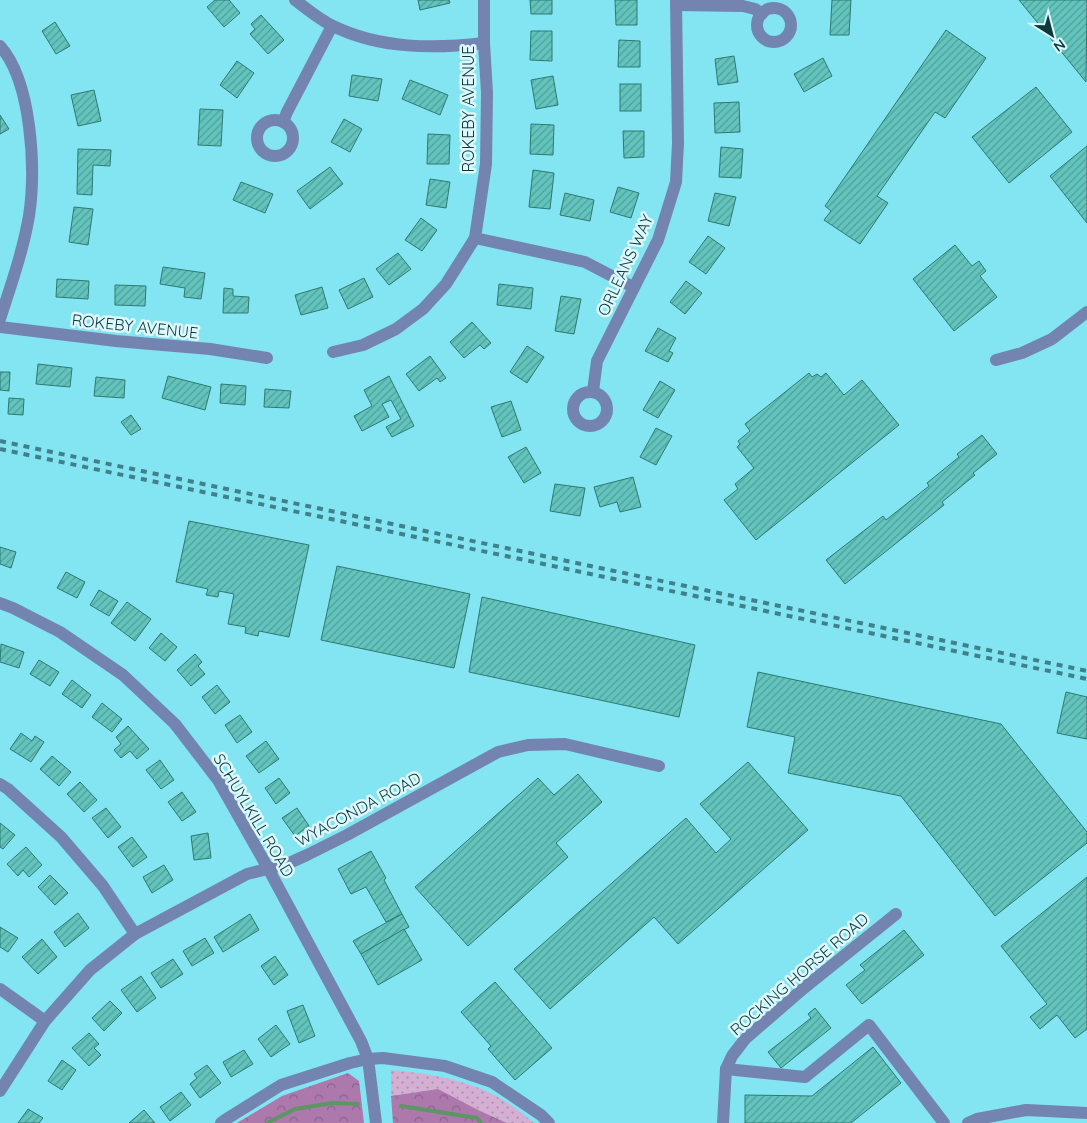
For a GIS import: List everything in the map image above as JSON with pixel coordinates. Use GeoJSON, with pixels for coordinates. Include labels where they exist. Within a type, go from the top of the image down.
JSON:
{"type":"FeatureCollection","features":[{"type":"Feature","properties":{"kind":"street"},"geometry":{"type":"LineString","coordinates":[[295,0],[332,26],[370,40],[398,45],[459,46],[484,43]]}},
{"type":"Feature","properties":{"kind":"street","name":"ROKEBY AVENUE"},"geometry":{"type":"LineString","coordinates":[[333,352],[363,344],[388,333],[423,309],[446,284],[476,238],[486,164],[487,93],[484,0]]}},
{"type":"Feature","properties":{"kind":"street"},"geometry":{"type":"LineString","coordinates":[[676,2],[743,6],[755,9],[762,14]]}},
{"type":"Feature","properties":{"kind":"street","name":"ORLEANS WAY"},"geometry":{"type":"LineString","coordinates":[[593,392],[597,361],[633,286],[658,240],[676,182],[678,143],[676,2]]}},
{"type":"Feature","properties":{"kind":"street"},"geometry":{"type":"LineString","coordinates":[[283,122],[332,26]]}},
{"type":"Feature","properties":{"kind":"street"},"geometry":{"type":"LineString","coordinates":[[0,46],[6,53],[21,84],[29,124],[32,180],[29,216],[20,257],[0,319]]}},
{"type":"Feature","properties":{"kind":"street"},"geometry":{"type":"LineString","coordinates":[[476,238],[585,262],[633,286]]}},
{"type":"Feature","properties":{"kind":"street"},"geometry":{"type":"LineString","coordinates":[[996,360],[1022,353],[1052,339],[1087,312]]}},
{"type":"Feature","properties":{"kind":"street","name":"ROKEBY AVENUE"},"geometry":{"type":"LineString","coordinates":[[0,327],[116,341],[210,349],[268,358]]}},
{"type":"Feature","properties":{"kind":"street","name":"SCHUYLKILL ROAD"},"geometry":{"type":"LineString","coordinates":[[0,604],[13,608],[60,632],[123,675],[175,724],[218,780],[269,870],[360,1041],[368,1059],[376,1123]]}},
{"type":"Feature","properties":{"kind":"street","name":"WYACONDA ROAD"},"geometry":{"type":"LineString","coordinates":[[0,1091],[45,1021],[90,970],[135,934],[247,874],[287,864],[347,835],[498,752],[528,745],[565,744],[659,766]]}},
{"type":"Feature","properties":{"kind":"street"},"geometry":{"type":"LineString","coordinates":[[0,784],[61,837],[103,886],[135,934]]}},
{"type":"Feature","properties":{"kind":"street","name":"ROCKING HORSE ROAD"},"geometry":{"type":"LineString","coordinates":[[723,1123],[726,1069],[732,1056],[745,1039],[804,988],[896,914]]}},
{"type":"Feature","properties":{"kind":"street"},"geometry":{"type":"LineString","coordinates":[[0,990],[45,1021]]}},
{"type":"Feature","properties":{"kind":"street"},"geometry":{"type":"LineString","coordinates":[[726,1069],[805,1076],[869,1025],[944,1123]]}},
{"type":"Feature","properties":{"kind":"street"},"geometry":{"type":"LineString","coordinates":[[221,1123],[282,1085],[368,1059],[398,1059],[459,1069],[492,1082],[541,1115],[549,1123]]}},
{"type":"Feature","properties":{"kind":"street"},"geometry":{"type":"LineString","coordinates":[[968,1123],[1026,1110],[1087,1113]]}},
{"type":"Feature","properties":{"kind":"street"},"geometry":{"type":"LineString","coordinates":[[1026,1110],[1037,1123]]}},
{"type":"Feature","properties":{"kind":"shaded area"},"geometry":{"type":"Polygon","coordinates":[[[391,1070],[451,1079],[480,1088],[510,1104],[534,1123],[507,1123],[478,1110],[417,1092],[391,1096],[391,1070]]]}},
{"type":"Feature","properties":{"kind":"green space"},"geometry":{"type":"Polygon","coordinates":[[[348,1073],[359,1081],[364,1123],[237,1123],[282,1096],[348,1073]]]}},
{"type":"Feature","properties":{"kind":"green space"},"geometry":{"type":"Polygon","coordinates":[[[438,1089],[507,1123],[393,1123],[391,1096],[438,1089]]]}},
{"type":"Feature","properties":{"kind":"building"},"geometry":{"type":"Polygon","coordinates":[[[215,0],[229,0],[240,13],[224,27],[207,7],[215,0]]]}},
{"type":"Feature","properties":{"kind":"building"},"geometry":{"type":"Polygon","coordinates":[[[418,0],[449,0],[450,3],[420,10],[418,0]]]}},
{"type":"Feature","properties":{"kind":"building"},"geometry":{"type":"Polygon","coordinates":[[[530,0],[552,0],[552,14],[531,14],[530,0]]]}},
{"type":"Feature","properties":{"kind":"building"},"geometry":{"type":"Polygon","coordinates":[[[615,0],[637,0],[637,25],[616,25],[615,0]]]}},
{"type":"Feature","properties":{"kind":"building"},"geometry":{"type":"Polygon","coordinates":[[[832,0],[851,0],[849,35],[830,35],[832,0]]]}},
{"type":"Feature","properties":{"kind":"building"},"geometry":{"type":"Polygon","coordinates":[[[1019,0],[1087,0],[1086,82],[1019,0]]]}},
{"type":"Feature","properties":{"kind":"building"},"geometry":{"type":"Polygon","coordinates":[[[261,15],[284,40],[268,54],[250,34],[255,29],[251,24],[261,15]]]}},
{"type":"Feature","properties":{"kind":"building"},"geometry":{"type":"Polygon","coordinates":[[[55,22],[70,46],[56,54],[42,31],[55,22]]]}},
{"type":"Feature","properties":{"kind":"building"},"geometry":{"type":"Polygon","coordinates":[[[946,30],[986,58],[945,118],[935,112],[877,196],[888,203],[860,244],[824,220],[831,211],[825,206],[946,30]]]}},
{"type":"Feature","properties":{"kind":"building"},"geometry":{"type":"Polygon","coordinates":[[[531,31],[552,31],[552,61],[530,60],[531,31]]]}},
{"type":"Feature","properties":{"kind":"building"},"geometry":{"type":"Polygon","coordinates":[[[619,40],[640,41],[640,67],[618,67],[619,40]]]}},
{"type":"Feature","properties":{"kind":"building"},"geometry":{"type":"Polygon","coordinates":[[[734,56],[738,82],[718,85],[715,59],[734,56]]]}},
{"type":"Feature","properties":{"kind":"building"},"geometry":{"type":"Polygon","coordinates":[[[823,58],[832,76],[804,92],[794,74],[823,58]]]}},
{"type":"Feature","properties":{"kind":"building"},"geometry":{"type":"Polygon","coordinates":[[[237,61],[254,73],[237,98],[220,85],[237,61]]]}},
{"type":"Feature","properties":{"kind":"building"},"geometry":{"type":"Polygon","coordinates":[[[352,75],[382,79],[378,101],[349,96],[352,75]]]}},
{"type":"Feature","properties":{"kind":"building"},"geometry":{"type":"Polygon","coordinates":[[[553,76],[558,105],[536,109],[531,80],[553,76]]]}},
{"type":"Feature","properties":{"kind":"building"},"geometry":{"type":"Polygon","coordinates":[[[410,80],[448,95],[440,115],[402,99],[410,80]]]}},
{"type":"Feature","properties":{"kind":"building"},"geometry":{"type":"Polygon","coordinates":[[[620,84],[641,84],[641,111],[620,111],[620,84]]]}},
{"type":"Feature","properties":{"kind":"building"},"geometry":{"type":"Polygon","coordinates":[[[1036,87],[1072,132],[1009,183],[972,137],[1036,87]]]}},
{"type":"Feature","properties":{"kind":"building"},"geometry":{"type":"Polygon","coordinates":[[[94,90],[101,121],[78,126],[71,95],[94,90]]]}},
{"type":"Feature","properties":{"kind":"building"},"geometry":{"type":"Polygon","coordinates":[[[739,102],[740,132],[715,133],[714,103],[739,102]]]}},
{"type":"Feature","properties":{"kind":"building"},"geometry":{"type":"Polygon","coordinates":[[[200,109],[223,110],[221,146],[198,145],[200,109]]]}},
{"type":"Feature","properties":{"kind":"building"},"geometry":{"type":"Polygon","coordinates":[[[0,115],[9,129],[0,134],[0,115]]]}},
{"type":"Feature","properties":{"kind":"building"},"geometry":{"type":"Polygon","coordinates":[[[344,119],[362,129],[350,152],[331,142],[344,119]]]}},
{"type":"Feature","properties":{"kind":"building"},"geometry":{"type":"Polygon","coordinates":[[[531,124],[554,125],[553,155],[530,154],[531,124]]]}},
{"type":"Feature","properties":{"kind":"building"},"geometry":{"type":"Polygon","coordinates":[[[623,131],[644,131],[644,157],[624,158],[623,131]]]}},
{"type":"Feature","properties":{"kind":"building"},"geometry":{"type":"Polygon","coordinates":[[[428,134],[450,135],[449,164],[427,164],[428,134]]]}},
{"type":"Feature","properties":{"kind":"building"},"geometry":{"type":"Polygon","coordinates":[[[1087,146],[1087,223],[1050,176],[1087,146]]]}},
{"type":"Feature","properties":{"kind":"building"},"geometry":{"type":"Polygon","coordinates":[[[721,147],[743,149],[741,178],[719,177],[721,147]]]}},
{"type":"Feature","properties":{"kind":"building"},"geometry":{"type":"Polygon","coordinates":[[[78,149],[111,150],[110,166],[93,165],[92,195],[77,194],[78,149]]]}},
{"type":"Feature","properties":{"kind":"building"},"geometry":{"type":"Polygon","coordinates":[[[330,167],[343,184],[310,209],[297,191],[330,167]]]}},
{"type":"Feature","properties":{"kind":"building"},"geometry":{"type":"Polygon","coordinates":[[[533,170],[554,173],[550,209],[529,207],[533,170]]]}},
{"type":"Feature","properties":{"kind":"building"},"geometry":{"type":"Polygon","coordinates":[[[430,179],[450,182],[446,208],[426,205],[430,179]]]}},
{"type":"Feature","properties":{"kind":"building"},"geometry":{"type":"Polygon","coordinates":[[[241,182],[273,194],[265,213],[233,200],[241,182]]]}},
{"type":"Feature","properties":{"kind":"building"},"geometry":{"type":"Polygon","coordinates":[[[618,187],[639,193],[631,218],[610,212],[618,187]]]}},
{"type":"Feature","properties":{"kind":"building"},"geometry":{"type":"Polygon","coordinates":[[[565,193],[594,200],[590,221],[560,215],[565,193]]]}},
{"type":"Feature","properties":{"kind":"building"},"geometry":{"type":"Polygon","coordinates":[[[715,193],[736,197],[729,226],[708,221],[715,193]]]}},
{"type":"Feature","properties":{"kind":"building"},"geometry":{"type":"Polygon","coordinates":[[[74,207],[93,209],[88,245],[69,242],[74,207]]]}},
{"type":"Feature","properties":{"kind":"building"},"geometry":{"type":"Polygon","coordinates":[[[421,218],[437,230],[422,251],[405,240],[421,218]]]}},
{"type":"Feature","properties":{"kind":"building"},"geometry":{"type":"Polygon","coordinates":[[[708,236],[725,248],[706,274],[689,262],[708,236]]]}},
{"type":"Feature","properties":{"kind":"building"},"geometry":{"type":"Polygon","coordinates":[[[955,245],[972,266],[979,261],[986,271],[980,276],[997,297],[954,331],[913,279],[955,245]]]}},
{"type":"Feature","properties":{"kind":"building"},"geometry":{"type":"Polygon","coordinates":[[[398,253],[411,269],[389,285],[376,269],[398,253]]]}},
{"type":"Feature","properties":{"kind":"building"},"geometry":{"type":"Polygon","coordinates":[[[163,267],[205,273],[201,299],[184,297],[185,288],[160,284],[163,267]]]}},
{"type":"Feature","properties":{"kind":"building"},"geometry":{"type":"Polygon","coordinates":[[[364,278],[373,297],[348,309],[339,290],[364,278]]]}},
{"type":"Feature","properties":{"kind":"building"},"geometry":{"type":"Polygon","coordinates":[[[57,279],[89,281],[88,299],[56,297],[57,279]]]}},
{"type":"Feature","properties":{"kind":"building"},"geometry":{"type":"Polygon","coordinates":[[[686,281],[702,293],[685,314],[670,302],[686,281]]]}},
{"type":"Feature","properties":{"kind":"building"},"geometry":{"type":"Polygon","coordinates":[[[499,284],[533,288],[531,309],[497,305],[499,284]]]}},
{"type":"Feature","properties":{"kind":"building"},"geometry":{"type":"Polygon","coordinates":[[[115,285],[146,286],[145,306],[115,305],[115,285]]]}},
{"type":"Feature","properties":{"kind":"building"},"geometry":{"type":"Polygon","coordinates":[[[322,287],[328,308],[301,315],[295,295],[322,287]]]}},
{"type":"Feature","properties":{"kind":"building"},"geometry":{"type":"Polygon","coordinates":[[[224,288],[233,289],[233,296],[249,297],[248,313],[223,313],[224,288]]]}},
{"type":"Feature","properties":{"kind":"building"},"geometry":{"type":"Polygon","coordinates":[[[561,296],[581,299],[574,334],[555,331],[561,296]]]}},
{"type":"Feature","properties":{"kind":"building"},"geometry":{"type":"Polygon","coordinates":[[[472,322],[491,343],[484,349],[480,345],[464,358],[450,342],[472,322]]]}},
{"type":"Feature","properties":{"kind":"building"},"geometry":{"type":"Polygon","coordinates":[[[658,328],[676,338],[669,351],[673,353],[668,362],[645,351],[658,328]]]}},
{"type":"Feature","properties":{"kind":"building"},"geometry":{"type":"Polygon","coordinates":[[[527,346],[544,357],[527,383],[510,372],[527,346]]]}},
{"type":"Feature","properties":{"kind":"building"},"geometry":{"type":"Polygon","coordinates":[[[430,356],[446,378],[440,382],[437,378],[419,391],[406,374],[430,356]]]}},
{"type":"Feature","properties":{"kind":"building"},"geometry":{"type":"Polygon","coordinates":[[[38,364],[72,368],[70,387],[36,384],[38,364]]]}},
{"type":"Feature","properties":{"kind":"building"},"geometry":{"type":"Polygon","coordinates":[[[0,372],[10,372],[9,391],[0,390],[0,372]]]}},
{"type":"Feature","properties":{"kind":"building"},"geometry":{"type":"Polygon","coordinates":[[[809,373],[812,377],[817,374],[821,377],[826,373],[844,395],[862,380],[899,425],[756,540],[724,500],[738,489],[735,484],[754,468],[737,447],[740,444],[738,441],[750,431],[745,424],[809,373]]]}},
{"type":"Feature","properties":{"kind":"building"},"geometry":{"type":"Polygon","coordinates":[[[168,376],[211,387],[205,410],[162,398],[168,376]]]}},
{"type":"Feature","properties":{"kind":"building"},"geometry":{"type":"Polygon","coordinates":[[[389,376],[414,426],[392,437],[386,427],[401,419],[391,400],[382,404],[389,417],[362,431],[354,416],[372,406],[364,390],[389,376]]]}},
{"type":"Feature","properties":{"kind":"building"},"geometry":{"type":"Polygon","coordinates":[[[96,377],[125,380],[124,398],[94,396],[96,377]]]}},
{"type":"Feature","properties":{"kind":"building"},"geometry":{"type":"Polygon","coordinates":[[[660,381],[675,390],[658,418],[643,410],[660,381]]]}},
{"type":"Feature","properties":{"kind":"building"},"geometry":{"type":"Polygon","coordinates":[[[221,384],[246,386],[245,405],[220,403],[221,384]]]}},
{"type":"Feature","properties":{"kind":"building"},"geometry":{"type":"Polygon","coordinates":[[[265,389],[291,391],[289,408],[264,407],[265,389]]]}},
{"type":"Feature","properties":{"kind":"building"},"geometry":{"type":"Polygon","coordinates":[[[9,398],[24,399],[23,415],[8,414],[9,398]]]}},
{"type":"Feature","properties":{"kind":"building"},"geometry":{"type":"Polygon","coordinates":[[[511,401],[521,430],[502,437],[491,407],[511,401]]]}},
{"type":"Feature","properties":{"kind":"building"},"geometry":{"type":"Polygon","coordinates":[[[131,415],[141,429],[131,435],[121,422],[131,415]]]}},
{"type":"Feature","properties":{"kind":"building"},"geometry":{"type":"Polygon","coordinates":[[[656,428],[672,436],[656,465],[640,457],[656,428]]]}},
{"type":"Feature","properties":{"kind":"building"},"geometry":{"type":"Polygon","coordinates":[[[982,435],[997,454],[942,502],[944,505],[845,584],[826,560],[883,516],[886,520],[929,486],[927,483],[959,457],[957,454],[982,435]]]}},
{"type":"Feature","properties":{"kind":"building"},"geometry":{"type":"Polygon","coordinates":[[[526,447],[541,473],[524,483],[508,457],[526,447]]]}},
{"type":"Feature","properties":{"kind":"building"},"geometry":{"type":"Polygon","coordinates":[[[633,477],[641,507],[620,512],[617,502],[600,507],[594,487],[633,477]]]}},
{"type":"Feature","properties":{"kind":"building"},"geometry":{"type":"Polygon","coordinates":[[[555,484],[585,488],[580,516],[550,511],[555,484]]]}},
{"type":"Feature","properties":{"kind":"building"},"geometry":{"type":"Polygon","coordinates":[[[189,521],[309,545],[289,637],[259,631],[258,636],[245,633],[246,627],[228,624],[234,594],[219,591],[218,597],[206,595],[208,589],[176,582],[189,521]]]}},
{"type":"Feature","properties":{"kind":"building"},"geometry":{"type":"Polygon","coordinates":[[[0,547],[16,552],[11,568],[0,564],[0,547]]]}},
{"type":"Feature","properties":{"kind":"building"},"geometry":{"type":"Polygon","coordinates":[[[337,566],[470,594],[454,668],[321,640],[337,566]]]}},
{"type":"Feature","properties":{"kind":"building"},"geometry":{"type":"Polygon","coordinates":[[[66,572],[85,582],[77,598],[57,588],[66,572]]]}},
{"type":"Feature","properties":{"kind":"building"},"geometry":{"type":"Polygon","coordinates":[[[99,590],[118,601],[109,616],[90,605],[99,590]]]}},
{"type":"Feature","properties":{"kind":"building"},"geometry":{"type":"Polygon","coordinates":[[[482,597],[695,645],[679,717],[469,672],[482,597]]]}},
{"type":"Feature","properties":{"kind":"building"},"geometry":{"type":"Polygon","coordinates":[[[127,602],[151,619],[135,641],[111,623],[127,602]]]}},
{"type":"Feature","properties":{"kind":"building"},"geometry":{"type":"Polygon","coordinates":[[[161,633],[177,647],[165,661],[149,648],[161,633]]]}},
{"type":"Feature","properties":{"kind":"building"},"geometry":{"type":"Polygon","coordinates":[[[1,644],[24,652],[19,668],[0,662],[1,644]]]}},
{"type":"Feature","properties":{"kind":"building"},"geometry":{"type":"Polygon","coordinates":[[[195,654],[202,662],[198,666],[205,674],[191,686],[177,670],[195,654]]]}},
{"type":"Feature","properties":{"kind":"building"},"geometry":{"type":"Polygon","coordinates":[[[39,660],[59,672],[50,686],[30,674],[39,660]]]}},
{"type":"Feature","properties":{"kind":"building"},"geometry":{"type":"Polygon","coordinates":[[[758,672],[1001,724],[1087,832],[1087,843],[995,916],[901,796],[788,773],[795,737],[747,727],[758,672]]]}},
{"type":"Feature","properties":{"kind":"building"},"geometry":{"type":"Polygon","coordinates":[[[72,680],[91,695],[82,708],[62,694],[72,680]]]}},
{"type":"Feature","properties":{"kind":"building"},"geometry":{"type":"Polygon","coordinates":[[[217,685],[230,702],[215,714],[202,697],[217,685]]]}},
{"type":"Feature","properties":{"kind":"building"},"geometry":{"type":"Polygon","coordinates":[[[1066,692],[1087,697],[1087,739],[1057,733],[1066,692]]]}},
{"type":"Feature","properties":{"kind":"building"},"geometry":{"type":"Polygon","coordinates":[[[102,703],[122,719],[112,732],[92,717],[102,703]]]}},
{"type":"Feature","properties":{"kind":"building"},"geometry":{"type":"Polygon","coordinates":[[[240,715],[252,732],[237,743],[225,725],[240,715]]]}},
{"type":"Feature","properties":{"kind":"building"},"geometry":{"type":"Polygon","coordinates":[[[128,726],[149,749],[137,759],[130,751],[121,758],[114,750],[121,744],[116,737],[128,726]]]}},
{"type":"Feature","properties":{"kind":"building"},"geometry":{"type":"Polygon","coordinates":[[[21,733],[32,741],[35,736],[44,742],[31,762],[10,749],[21,733]]]}},
{"type":"Feature","properties":{"kind":"building"},"geometry":{"type":"Polygon","coordinates":[[[266,741],[279,759],[259,773],[246,756],[266,741]]]}},
{"type":"Feature","properties":{"kind":"building"},"geometry":{"type":"Polygon","coordinates":[[[52,756],[71,772],[59,786],[40,769],[52,756]]]}},
{"type":"Feature","properties":{"kind":"building"},"geometry":{"type":"Polygon","coordinates":[[[160,760],[174,780],[161,789],[146,770],[160,760]]]}},
{"type":"Feature","properties":{"kind":"building"},"geometry":{"type":"Polygon","coordinates":[[[748,762],[808,830],[678,944],[654,917],[550,1009],[514,969],[686,818],[716,853],[731,839],[700,804],[748,762]]]}},
{"type":"Feature","properties":{"kind":"building"},"geometry":{"type":"Polygon","coordinates":[[[578,774],[602,802],[556,843],[568,857],[468,946],[415,887],[538,778],[554,795],[578,774]]]}},
{"type":"Feature","properties":{"kind":"building"},"geometry":{"type":"Polygon","coordinates":[[[279,778],[290,793],[276,804],[265,788],[279,778]]]}},
{"type":"Feature","properties":{"kind":"building"},"geometry":{"type":"Polygon","coordinates":[[[80,782],[97,800],[84,812],[67,794],[80,782]]]}},
{"type":"Feature","properties":{"kind":"building"},"geometry":{"type":"Polygon","coordinates":[[[182,792],[196,812],[182,821],[168,802],[182,792]]]}},
{"type":"Feature","properties":{"kind":"building"},"geometry":{"type":"Polygon","coordinates":[[[106,808],[121,827],[108,838],[92,818],[106,808]]]}},
{"type":"Feature","properties":{"kind":"building"},"geometry":{"type":"Polygon","coordinates":[[[297,808],[309,826],[295,836],[282,818],[297,808]]]}},
{"type":"Feature","properties":{"kind":"building"},"geometry":{"type":"Polygon","coordinates":[[[0,823],[15,835],[3,849],[0,847],[0,823]]]}},
{"type":"Feature","properties":{"kind":"building"},"geometry":{"type":"Polygon","coordinates":[[[208,833],[211,858],[194,860],[191,836],[208,833]]]}},
{"type":"Feature","properties":{"kind":"building"},"geometry":{"type":"Polygon","coordinates":[[[132,837],[147,857],[133,867],[118,847],[132,837]]]}},
{"type":"Feature","properties":{"kind":"building"},"geometry":{"type":"Polygon","coordinates":[[[26,847],[42,865],[29,877],[23,870],[18,876],[7,864],[26,847]]]}},
{"type":"Feature","properties":{"kind":"building"},"geometry":{"type":"Polygon","coordinates":[[[371,851],[386,878],[384,880],[402,914],[386,922],[366,887],[351,894],[338,869],[371,851]]]}},
{"type":"Feature","properties":{"kind":"building"},"geometry":{"type":"Polygon","coordinates":[[[164,865],[173,880],[152,893],[143,877],[164,865]]]}},
{"type":"Feature","properties":{"kind":"building"},"geometry":{"type":"Polygon","coordinates":[[[50,875],[68,893],[55,905],[38,887],[50,875]]]}},
{"type":"Feature","properties":{"kind":"building"},"geometry":{"type":"Polygon","coordinates":[[[1087,877],[1087,1029],[1075,1038],[1057,1015],[1040,1029],[1030,1017],[1047,1004],[1001,946],[1087,877]]]}},
{"type":"Feature","properties":{"kind":"building"},"geometry":{"type":"Polygon","coordinates":[[[78,913],[89,928],[65,947],[54,932],[78,913]]]}},
{"type":"Feature","properties":{"kind":"building"},"geometry":{"type":"Polygon","coordinates":[[[250,914],[259,930],[223,952],[214,937],[250,914]]]}},
{"type":"Feature","properties":{"kind":"building"},"geometry":{"type":"Polygon","coordinates":[[[402,914],[409,927],[361,954],[353,941],[402,914]]]}},
{"type":"Feature","properties":{"kind":"building"},"geometry":{"type":"Polygon","coordinates":[[[0,927],[18,938],[8,952],[0,947],[0,927]]]}},
{"type":"Feature","properties":{"kind":"building"},"geometry":{"type":"Polygon","coordinates":[[[404,929],[422,960],[378,985],[361,954],[404,929]]]}},
{"type":"Feature","properties":{"kind":"building"},"geometry":{"type":"Polygon","coordinates":[[[904,930],[924,955],[862,1004],[846,985],[865,970],[860,965],[904,930]]]}},
{"type":"Feature","properties":{"kind":"building"},"geometry":{"type":"Polygon","coordinates":[[[205,938],[214,953],[192,966],[183,951],[205,938]]]}},
{"type":"Feature","properties":{"kind":"building"},"geometry":{"type":"Polygon","coordinates":[[[42,939],[57,957],[38,974],[22,957],[42,939]]]}},
{"type":"Feature","properties":{"kind":"building"},"geometry":{"type":"Polygon","coordinates":[[[275,956],[288,975],[274,985],[261,966],[275,956]]]}},
{"type":"Feature","properties":{"kind":"building"},"geometry":{"type":"Polygon","coordinates":[[[173,959],[183,974],[161,988],[151,973],[173,959]]]}},
{"type":"Feature","properties":{"kind":"building"},"geometry":{"type":"Polygon","coordinates":[[[141,976],[156,998],[137,1012],[121,990],[141,976]]]}},
{"type":"Feature","properties":{"kind":"building"},"geometry":{"type":"Polygon","coordinates":[[[495,982],[552,1048],[515,1080],[488,1049],[491,1046],[461,1012],[495,982]]]}},
{"type":"Feature","properties":{"kind":"building"},"geometry":{"type":"Polygon","coordinates":[[[110,1001],[122,1013],[104,1031],[92,1018],[110,1001]]]}},
{"type":"Feature","properties":{"kind":"building"},"geometry":{"type":"Polygon","coordinates":[[[303,1005],[315,1036],[299,1043],[287,1011],[303,1005]]]}},
{"type":"Feature","properties":{"kind":"building"},"geometry":{"type":"Polygon","coordinates":[[[815,1008],[831,1028],[781,1068],[768,1052],[811,1018],[808,1014],[815,1008]]]}},
{"type":"Feature","properties":{"kind":"building"},"geometry":{"type":"Polygon","coordinates":[[[276,1025],[290,1044],[271,1057],[258,1039],[276,1025]]]}},
{"type":"Feature","properties":{"kind":"building"},"geometry":{"type":"Polygon","coordinates":[[[89,1033],[99,1044],[94,1048],[101,1055],[89,1066],[72,1048],[89,1033]]]}},
{"type":"Feature","properties":{"kind":"building"},"geometry":{"type":"Polygon","coordinates":[[[873,1047],[901,1083],[851,1123],[745,1123],[745,1095],[812,1096],[873,1047]]]}},
{"type":"Feature","properties":{"kind":"building"},"geometry":{"type":"Polygon","coordinates":[[[244,1050],[253,1064],[231,1077],[223,1062],[244,1050]]]}},
{"type":"Feature","properties":{"kind":"building"},"geometry":{"type":"Polygon","coordinates":[[[62,1060],[76,1070],[62,1090],[48,1081],[62,1060]]]}},
{"type":"Feature","properties":{"kind":"building"},"geometry":{"type":"Polygon","coordinates":[[[207,1065],[221,1083],[200,1098],[190,1084],[197,1078],[194,1074],[207,1065]]]}},
{"type":"Feature","properties":{"kind":"building"},"geometry":{"type":"Polygon","coordinates":[[[181,1092],[191,1105],[170,1121],[160,1107],[181,1092]]]}},
{"type":"Feature","properties":{"kind":"building"},"geometry":{"type":"Polygon","coordinates":[[[28,1109],[43,1118],[39,1123],[18,1123],[28,1109]]]}},
{"type":"Feature","properties":{"kind":"building"},"geometry":{"type":"Polygon","coordinates":[[[144,1110],[155,1123],[129,1123],[144,1110]]]}},
{"type":"Feature","properties":{"kind":"waterway"},"geometry":{"type":"LineString","coordinates":[[267,1123],[295,1109],[332,1103],[358,1104]]}},
{"type":"Feature","properties":{"kind":"waterway"},"geometry":{"type":"LineString","coordinates":[[401,1106],[477,1118],[481,1123]]}},
{"type":"Feature","properties":{"kind":"railway"},"geometry":{"type":"LineString","coordinates":[[0,441],[1087,671]]}},
{"type":"Feature","properties":{"kind":"railway"},"geometry":{"type":"LineString","coordinates":[[0,449],[1087,679]]}}]}
